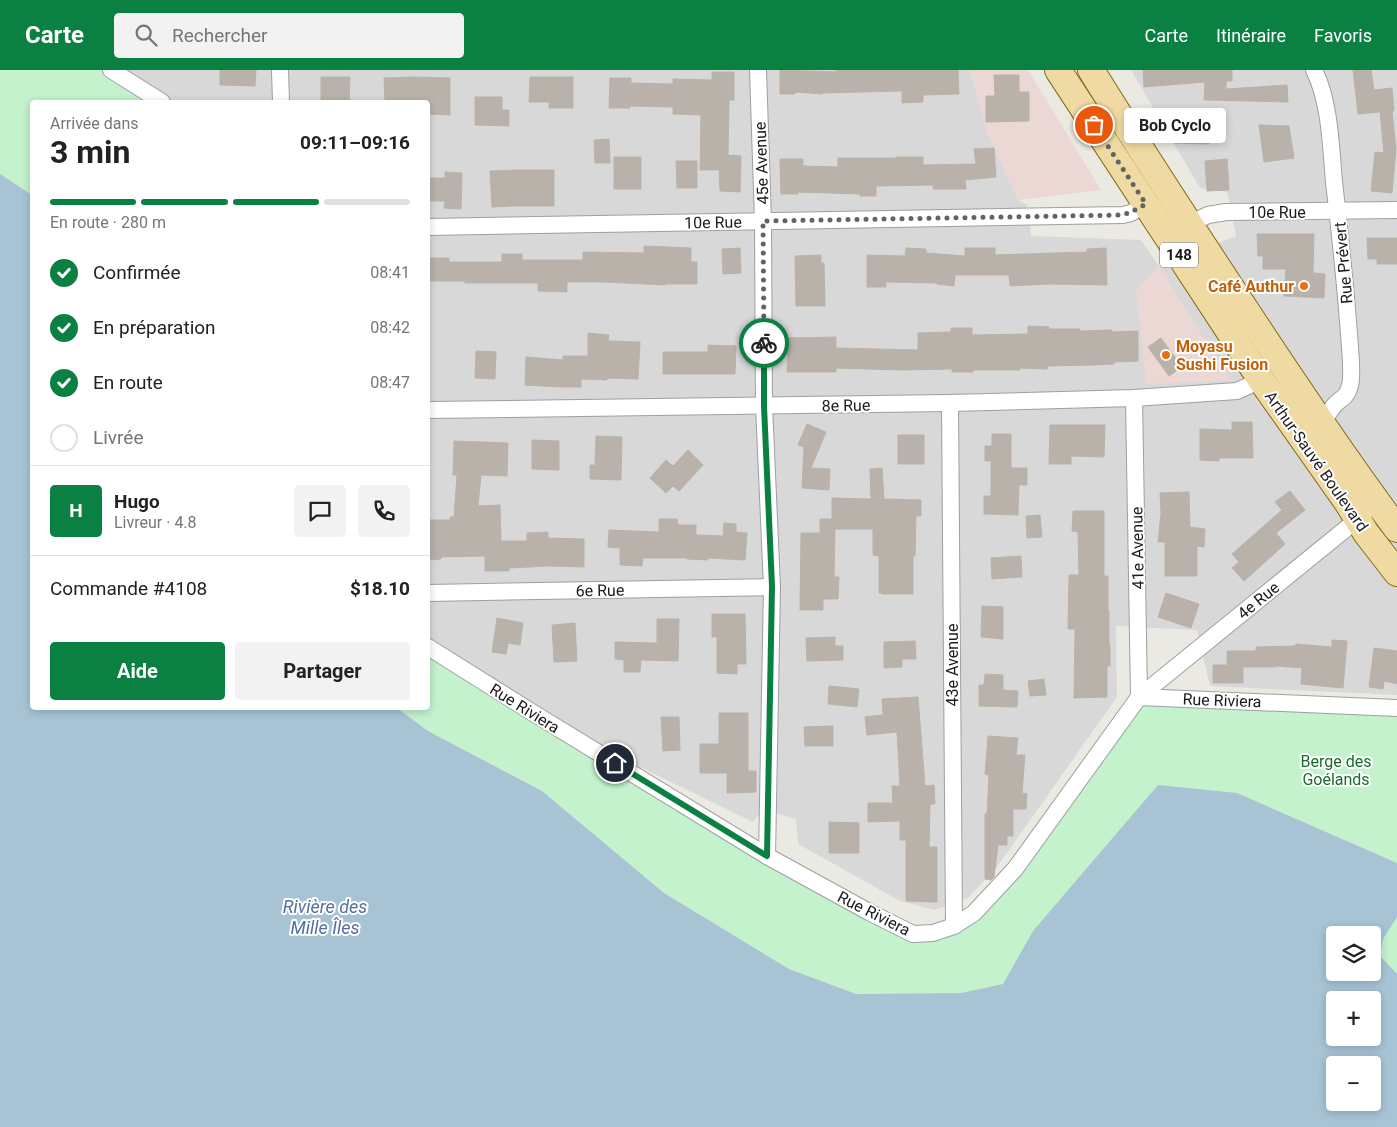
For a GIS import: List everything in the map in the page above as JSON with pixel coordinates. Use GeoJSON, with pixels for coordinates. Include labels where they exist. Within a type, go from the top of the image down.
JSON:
{"type":"FeatureCollection","features":[{"type":"Feature","properties":{"kind":"main road","name":"Arthur-Sauvé Boulevard"},"geometry":{"type":"LineString","coordinates":[[1058,70],[1261,380],[1378,503],[1397,529]]}},
{"type":"Feature","properties":{"kind":"main road","name":"Arthur-Sauvé Boulevard"},"geometry":{"type":"LineString","coordinates":[[1090,70],[1189,224],[1311,431],[1357,519],[1397,573]]}},
{"type":"Feature","properties":{"kind":"street"},"geometry":{"type":"LineString","coordinates":[[111,70],[159,100]]}},
{"type":"Feature","properties":{"kind":"street"},"geometry":{"type":"LineString","coordinates":[[280,70],[281,100]]}},
{"type":"Feature","properties":{"kind":"street","name":"45e Avenue"},"geometry":{"type":"LineString","coordinates":[[758,70],[763,221],[764,406],[772,586],[767,856]]}},
{"type":"Feature","properties":{"kind":"street","name":"Rue Prévert"},"geometry":{"type":"LineString","coordinates":[[1311,431],[1334,404],[1348,392],[1351,381],[1350,341],[1328,125],[1321,88],[1314,70]]}},
{"type":"Feature","properties":{"kind":"street","name":"10e Rue"},"geometry":{"type":"LineString","coordinates":[[430,227],[1123,215],[1146,204]]}},
{"type":"Feature","properties":{"kind":"street","name":"10e Rue"},"geometry":{"type":"LineString","coordinates":[[1189,224],[1208,214],[1226,212],[1397,210]]}},
{"type":"Feature","properties":{"kind":"street","name":"8e Rue"},"geometry":{"type":"LineString","coordinates":[[430,410],[950,403],[1134,398],[1237,391],[1261,380]]}},
{"type":"Feature","properties":{"kind":"street","name":"41e Avenue"},"geometry":{"type":"LineString","coordinates":[[1134,398],[1139,697]]}},
{"type":"Feature","properties":{"kind":"street","name":"43e Avenue"},"geometry":{"type":"LineString","coordinates":[[950,403],[954,926]]}},
{"type":"Feature","properties":{"kind":"street","name":"4e Rue"},"geometry":{"type":"LineString","coordinates":[[1139,697],[1378,503]]}},
{"type":"Feature","properties":{"kind":"street","name":"6e Rue"},"geometry":{"type":"LineString","coordinates":[[430,593],[772,586]]}},
{"type":"Feature","properties":{"kind":"street","name":"Rue Riviera"},"geometry":{"type":"LineString","coordinates":[[430,648],[530,712],[767,856],[914,934],[933,933],[954,926],[974,913],[1015,869],[1139,697],[1397,708]]}},
{"type":"Feature","properties":{"kind":"shaded area"},"geometry":{"type":"Polygon","coordinates":[[[0,70],[970,70],[987,131],[1018,200],[1027,205],[1031,236],[1141,240],[1159,266],[1236,236],[1227,192],[1200,188],[1131,70],[1397,70],[1397,695],[1210,686],[1197,630],[1116,626],[1117,697],[997,867],[968,898],[935,910],[900,901],[798,844],[796,819],[763,810],[753,822],[597,746],[430,644],[430,100],[30,100],[30,194],[0,174],[0,70]]]}},
{"type":"Feature","properties":{"kind":"shaded area"},"geometry":{"type":"Polygon","coordinates":[[[970,70],[1028,70],[1101,190],[1018,200],[987,131],[970,70]]]}},
{"type":"Feature","properties":{"kind":"shaded area"},"geometry":{"type":"Polygon","coordinates":[[[1159,266],[1231,381],[1146,384],[1136,290],[1159,266]]]}},
{"type":"Feature","properties":{"kind":"green space"},"geometry":{"type":"Polygon","coordinates":[[[0,70],[111,70],[159,100],[30,100],[30,194],[0,174],[0,70]]]}},
{"type":"Feature","properties":{"kind":"green space","name":"Berge des Goélands"},"geometry":{"type":"Polygon","coordinates":[[[430,651],[913,935],[974,913],[1139,697],[1397,715],[1397,863],[1237,793],[1033,931],[1003,984],[961,993],[856,994],[789,969],[664,893],[542,791],[428,731],[400,710],[430,710],[430,651]]]}},
{"type":"Feature","properties":{"kind":"green space"},"geometry":{"type":"Polygon","coordinates":[[[1397,917],[1397,974],[1381,957],[1383,939],[1397,917]]]}},
{"type":"Feature","properties":{"kind":"water","name":"Rivière des Mille Îles"},"geometry":{"type":"Polygon","coordinates":[[[0,174],[30,194],[30,710],[400,710],[428,731],[542,791],[664,893],[789,969],[856,994],[961,993],[1003,984],[1033,931],[1158,785],[1237,793],[1397,863],[1397,917],[1383,939],[1381,950],[1381,926],[1326,926],[1326,981],[1381,981],[1381,957],[1397,974],[1397,1127],[0,1127],[0,174]]]}},
{"type":"Feature","properties":{"kind":"building"},"geometry":{"type":"Polygon","coordinates":[[[220,70],[256,70],[255,86],[220,85],[220,70]]]}},
{"type":"Feature","properties":{"kind":"building"},"geometry":{"type":"Polygon","coordinates":[[[780,70],[836,72],[836,70],[958,70],[959,94],[923,95],[923,102],[902,103],[902,91],[822,94],[795,92],[795,94],[780,94],[780,70]]]}},
{"type":"Feature","properties":{"kind":"building"},"geometry":{"type":"Polygon","coordinates":[[[1143,70],[1232,70],[1232,81],[1226,81],[1226,89],[1287,85],[1288,102],[1204,100],[1205,82],[1144,87],[1143,70]]]}},
{"type":"Feature","properties":{"kind":"building"},"geometry":{"type":"Polygon","coordinates":[[[1353,70],[1371,70],[1374,90],[1392,88],[1394,111],[1392,111],[1396,148],[1392,193],[1371,191],[1375,152],[1384,153],[1380,112],[1358,114],[1353,70]]]}},
{"type":"Feature","properties":{"kind":"building"},"geometry":{"type":"Polygon","coordinates":[[[712,72],[734,72],[734,100],[729,100],[728,155],[741,156],[740,192],[720,191],[719,170],[700,170],[701,115],[673,114],[673,107],[630,106],[630,108],[609,108],[610,78],[631,78],[631,83],[673,84],[673,79],[712,80],[712,72]]]}},
{"type":"Feature","properties":{"kind":"building"},"geometry":{"type":"Polygon","coordinates":[[[994,75],[1019,75],[1019,92],[1029,92],[1029,121],[986,122],[986,96],[995,96],[994,75]]]}},
{"type":"Feature","properties":{"kind":"building"},"geometry":{"type":"Polygon","coordinates":[[[321,77],[350,77],[349,100],[321,100],[321,77]]]}},
{"type":"Feature","properties":{"kind":"building"},"geometry":{"type":"Polygon","coordinates":[[[530,77],[573,77],[573,108],[549,108],[549,102],[529,102],[530,77]]]}},
{"type":"Feature","properties":{"kind":"building"},"geometry":{"type":"Polygon","coordinates":[[[384,78],[450,78],[450,115],[430,114],[430,100],[385,100],[384,78]]]}},
{"type":"Feature","properties":{"kind":"building"},"geometry":{"type":"Polygon","coordinates":[[[475,97],[502,97],[502,110],[509,110],[509,126],[475,125],[475,97]]]}},
{"type":"Feature","properties":{"kind":"building"},"geometry":{"type":"Polygon","coordinates":[[[1174,124],[1209,125],[1209,144],[1174,143],[1174,124]]]}},
{"type":"Feature","properties":{"kind":"building"},"geometry":{"type":"Polygon","coordinates":[[[1259,125],[1289,126],[1294,158],[1264,162],[1259,125]]]}},
{"type":"Feature","properties":{"kind":"building"},"geometry":{"type":"Polygon","coordinates":[[[609,139],[610,163],[595,163],[594,140],[609,139]]]}},
{"type":"Feature","properties":{"kind":"building"},"geometry":{"type":"Polygon","coordinates":[[[994,148],[996,177],[965,180],[966,189],[933,189],[933,185],[876,186],[876,196],[798,192],[798,194],[781,194],[780,159],[803,159],[803,166],[838,167],[838,158],[923,157],[923,165],[976,164],[974,149],[994,148]]]}},
{"type":"Feature","properties":{"kind":"building"},"geometry":{"type":"Polygon","coordinates":[[[614,157],[641,157],[641,189],[614,189],[614,157]]]}},
{"type":"Feature","properties":{"kind":"building"},"geometry":{"type":"Polygon","coordinates":[[[1227,159],[1229,190],[1207,191],[1205,161],[1227,159]]]}},
{"type":"Feature","properties":{"kind":"building"},"geometry":{"type":"Polygon","coordinates":[[[676,161],[697,161],[697,188],[677,188],[676,161]]]}},
{"type":"Feature","properties":{"kind":"building"},"geometry":{"type":"Polygon","coordinates":[[[554,170],[554,206],[492,207],[490,171],[554,170]]]}},
{"type":"Feature","properties":{"kind":"building"},"geometry":{"type":"Polygon","coordinates":[[[445,172],[462,173],[461,209],[444,208],[445,201],[430,201],[430,178],[445,178],[445,172]]]}},
{"type":"Feature","properties":{"kind":"building"},"geometry":{"type":"Polygon","coordinates":[[[1257,234],[1314,234],[1313,273],[1325,274],[1324,298],[1284,296],[1286,269],[1263,269],[1263,256],[1258,256],[1257,234]]]}},
{"type":"Feature","properties":{"kind":"building"},"geometry":{"type":"Polygon","coordinates":[[[1367,238],[1397,238],[1397,264],[1377,264],[1377,259],[1368,259],[1367,238]]]}},
{"type":"Feature","properties":{"kind":"building"},"geometry":{"type":"Polygon","coordinates":[[[644,246],[691,248],[691,262],[697,262],[697,284],[567,282],[567,292],[538,291],[538,283],[430,281],[430,258],[449,258],[449,262],[502,262],[502,254],[522,254],[522,260],[583,260],[583,252],[644,253],[644,246]]]}},
{"type":"Feature","properties":{"kind":"building"},"geometry":{"type":"Polygon","coordinates":[[[740,248],[741,273],[723,274],[722,249],[740,248]]]}},
{"type":"Feature","properties":{"kind":"building"},"geometry":{"type":"Polygon","coordinates":[[[906,248],[926,249],[926,253],[965,256],[965,248],[995,248],[995,255],[1087,252],[1087,249],[1106,248],[1107,285],[1050,284],[1010,286],[1009,275],[955,275],[954,286],[937,283],[886,282],[886,287],[867,287],[867,255],[905,256],[906,248]]]}},
{"type":"Feature","properties":{"kind":"building"},"geometry":{"type":"Polygon","coordinates":[[[821,255],[821,263],[824,263],[825,306],[796,306],[795,256],[821,255]]]}},
{"type":"Feature","properties":{"kind":"building"},"geometry":{"type":"Polygon","coordinates":[[[1028,326],[1049,327],[1049,329],[1080,329],[1080,331],[1138,331],[1138,361],[1114,362],[1114,364],[1048,366],[1047,369],[973,370],[973,372],[952,372],[952,369],[836,368],[836,372],[787,372],[788,338],[836,337],[836,348],[918,350],[918,333],[951,332],[951,328],[972,328],[972,335],[1028,334],[1028,326]]]}},
{"type":"Feature","properties":{"kind":"building"},"geometry":{"type":"Polygon","coordinates":[[[588,333],[609,335],[608,341],[640,342],[638,379],[581,379],[581,387],[525,385],[526,357],[563,360],[563,356],[588,356],[588,333]]]}},
{"type":"Feature","properties":{"kind":"building"},"geometry":{"type":"Polygon","coordinates":[[[1161,338],[1182,367],[1169,376],[1148,347],[1161,338]]]}},
{"type":"Feature","properties":{"kind":"building"},"geometry":{"type":"Polygon","coordinates":[[[708,345],[736,346],[735,374],[663,374],[663,352],[708,352],[708,345]]]}},
{"type":"Feature","properties":{"kind":"building"},"geometry":{"type":"Polygon","coordinates":[[[476,351],[496,352],[495,379],[475,378],[476,351]]]}},
{"type":"Feature","properties":{"kind":"building"},"geometry":{"type":"Polygon","coordinates":[[[1232,422],[1252,422],[1253,458],[1219,458],[1219,461],[1200,460],[1200,429],[1232,430],[1232,422]]]}},
{"type":"Feature","properties":{"kind":"building"},"geometry":{"type":"Polygon","coordinates":[[[807,424],[826,432],[811,468],[830,469],[829,490],[802,488],[804,447],[798,445],[807,424]]]}},
{"type":"Feature","properties":{"kind":"building"},"geometry":{"type":"Polygon","coordinates":[[[1050,425],[1105,425],[1104,457],[1071,456],[1071,464],[1049,464],[1050,425]]]}},
{"type":"Feature","properties":{"kind":"building"},"geometry":{"type":"Polygon","coordinates":[[[992,434],[1011,434],[1011,468],[1027,468],[1027,485],[1019,485],[1018,515],[984,514],[984,496],[991,496],[991,461],[985,461],[985,446],[992,446],[992,434]]]}},
{"type":"Feature","properties":{"kind":"building"},"geometry":{"type":"Polygon","coordinates":[[[898,435],[924,435],[924,464],[898,464],[898,435]]]}},
{"type":"Feature","properties":{"kind":"building"},"geometry":{"type":"Polygon","coordinates":[[[596,436],[622,437],[621,480],[590,479],[590,465],[595,465],[596,436]]]}},
{"type":"Feature","properties":{"kind":"building"},"geometry":{"type":"Polygon","coordinates":[[[532,440],[559,441],[559,470],[532,469],[532,440]]]}},
{"type":"Feature","properties":{"kind":"building"},"geometry":{"type":"Polygon","coordinates":[[[454,441],[508,443],[507,476],[481,475],[478,506],[500,505],[501,541],[527,541],[527,533],[548,532],[548,538],[584,539],[584,567],[549,566],[509,568],[509,571],[485,571],[485,556],[441,557],[441,559],[430,560],[430,520],[450,520],[450,517],[454,517],[457,475],[453,475],[454,441]]]}},
{"type":"Feature","properties":{"kind":"building"},"geometry":{"type":"Polygon","coordinates":[[[688,450],[703,465],[679,491],[673,486],[666,493],[650,478],[666,460],[673,466],[688,450]]]}},
{"type":"Feature","properties":{"kind":"building"},"geometry":{"type":"Polygon","coordinates":[[[882,468],[884,499],[921,500],[921,516],[916,516],[913,594],[879,593],[879,556],[873,555],[873,529],[835,529],[834,577],[839,577],[838,599],[823,599],[823,610],[800,610],[801,533],[820,533],[820,519],[832,519],[832,498],[871,499],[870,469],[882,468]]]}},
{"type":"Feature","properties":{"kind":"building"},"geometry":{"type":"Polygon","coordinates":[[[1290,491],[1305,510],[1276,533],[1285,544],[1244,581],[1232,568],[1239,562],[1232,554],[1282,510],[1275,502],[1290,491]]]}},
{"type":"Feature","properties":{"kind":"building"},"geometry":{"type":"Polygon","coordinates":[[[1189,492],[1190,527],[1205,529],[1204,547],[1197,546],[1197,576],[1165,576],[1165,542],[1158,542],[1161,513],[1160,493],[1189,492]]]}},
{"type":"Feature","properties":{"kind":"building"},"geometry":{"type":"Polygon","coordinates":[[[1073,511],[1104,511],[1104,576],[1108,576],[1110,645],[1110,666],[1107,666],[1107,697],[1074,698],[1075,629],[1068,629],[1069,575],[1079,575],[1078,532],[1072,531],[1073,511]]]}},
{"type":"Feature","properties":{"kind":"building"},"geometry":{"type":"Polygon","coordinates":[[[1040,515],[1042,537],[1027,538],[1026,516],[1040,515]]]}},
{"type":"Feature","properties":{"kind":"building"},"geometry":{"type":"Polygon","coordinates":[[[659,519],[677,519],[678,525],[696,525],[696,535],[723,536],[724,523],[736,524],[736,532],[747,533],[745,560],[643,558],[642,566],[620,565],[620,548],[608,547],[609,530],[659,532],[659,519]]]}},
{"type":"Feature","properties":{"kind":"building"},"geometry":{"type":"Polygon","coordinates":[[[1021,556],[1022,577],[992,579],[991,558],[1021,556]]]}},
{"type":"Feature","properties":{"kind":"building"},"geometry":{"type":"Polygon","coordinates":[[[1166,593],[1199,604],[1191,628],[1158,617],[1166,593]]]}},
{"type":"Feature","properties":{"kind":"building"},"geometry":{"type":"Polygon","coordinates":[[[982,606],[1003,607],[1003,639],[981,637],[982,606]]]}},
{"type":"Feature","properties":{"kind":"building"},"geometry":{"type":"Polygon","coordinates":[[[712,614],[745,614],[746,664],[737,664],[737,674],[717,673],[717,637],[712,637],[712,614]]]}},
{"type":"Feature","properties":{"kind":"building"},"geometry":{"type":"Polygon","coordinates":[[[497,618],[523,623],[520,645],[508,643],[506,654],[492,652],[497,618]]]}},
{"type":"Feature","properties":{"kind":"building"},"geometry":{"type":"Polygon","coordinates":[[[657,619],[679,619],[678,661],[641,660],[640,672],[624,672],[624,660],[615,659],[615,642],[657,643],[657,619]]]}},
{"type":"Feature","properties":{"kind":"building"},"geometry":{"type":"Polygon","coordinates":[[[575,623],[577,661],[554,662],[552,625],[575,623]]]}},
{"type":"Feature","properties":{"kind":"building"},"geometry":{"type":"Polygon","coordinates":[[[835,637],[835,646],[843,646],[843,660],[807,661],[806,638],[835,637]]]}},
{"type":"Feature","properties":{"kind":"building"},"geometry":{"type":"Polygon","coordinates":[[[1332,640],[1347,641],[1343,688],[1301,684],[1302,668],[1276,666],[1243,667],[1243,683],[1213,683],[1213,665],[1227,665],[1227,651],[1256,651],[1256,647],[1295,646],[1296,644],[1332,647],[1332,640]]]}},
{"type":"Feature","properties":{"kind":"building"},"geometry":{"type":"Polygon","coordinates":[[[915,641],[916,659],[902,659],[902,667],[884,668],[884,642],[915,641]]]}},
{"type":"Feature","properties":{"kind":"building"},"geometry":{"type":"Polygon","coordinates":[[[1374,648],[1397,651],[1397,684],[1384,681],[1383,689],[1369,687],[1374,648]]]}},
{"type":"Feature","properties":{"kind":"building"},"geometry":{"type":"Polygon","coordinates":[[[985,674],[1003,675],[1003,690],[1018,691],[1017,707],[979,706],[979,685],[984,685],[985,674]]]}},
{"type":"Feature","properties":{"kind":"building"},"geometry":{"type":"Polygon","coordinates":[[[1044,679],[1046,695],[1030,696],[1028,681],[1044,679]]]}},
{"type":"Feature","properties":{"kind":"building"},"geometry":{"type":"Polygon","coordinates":[[[829,686],[859,689],[857,707],[828,704],[829,686]]]}},
{"type":"Feature","properties":{"kind":"building"},"geometry":{"type":"Polygon","coordinates":[[[918,697],[925,786],[934,785],[935,804],[930,804],[929,847],[937,847],[937,902],[906,901],[906,840],[900,840],[900,821],[868,822],[868,803],[893,803],[892,786],[900,786],[897,732],[867,735],[865,717],[883,715],[882,699],[918,697]]]}},
{"type":"Feature","properties":{"kind":"building"},"geometry":{"type":"Polygon","coordinates":[[[719,713],[748,713],[748,771],[756,771],[756,792],[727,793],[727,773],[700,773],[700,744],[719,744],[719,713]]]}},
{"type":"Feature","properties":{"kind":"building"},"geometry":{"type":"Polygon","coordinates":[[[661,717],[679,717],[680,750],[663,751],[661,717]]]}},
{"type":"Feature","properties":{"kind":"building"},"geometry":{"type":"Polygon","coordinates":[[[833,726],[833,746],[805,746],[804,727],[833,726]]]}},
{"type":"Feature","properties":{"kind":"building"},"geometry":{"type":"Polygon","coordinates":[[[988,736],[1018,738],[1016,755],[1025,755],[1022,793],[1027,794],[1026,809],[1013,809],[1013,836],[1007,836],[1007,845],[998,845],[994,877],[991,880],[985,879],[985,814],[987,814],[989,775],[985,774],[988,736]]]}},
{"type":"Feature","properties":{"kind":"building"},"geometry":{"type":"Polygon","coordinates":[[[829,822],[859,823],[859,853],[829,853],[829,822]]]}},
{"type":"Feature","properties":{"kind":"way so far"},"geometry":{"type":"LineString","coordinates":[[764,343],[763,221],[1123,215],[1146,204],[1094,125]]}},
{"type":"Feature","properties":{"kind":"place","name":"Bob Cyclo"},"geometry":{"type":"Point","coordinates":[1094,125]}},
{"type":"Feature","properties":{"kind":"place","name":"Café Authur"},"geometry":{"type":"Point","coordinates":[1304,286]}},
{"type":"Feature","properties":{"kind":"place","name":"Moyasu Sushi Fusion"},"geometry":{"type":"Point","coordinates":[1166,355]}},
{"type":"Feature","properties":{"kind":"route"},"geometry":{"type":"LineString","coordinates":[[615,763],[767,856],[772,586],[764,406],[764,343]]}}]}
